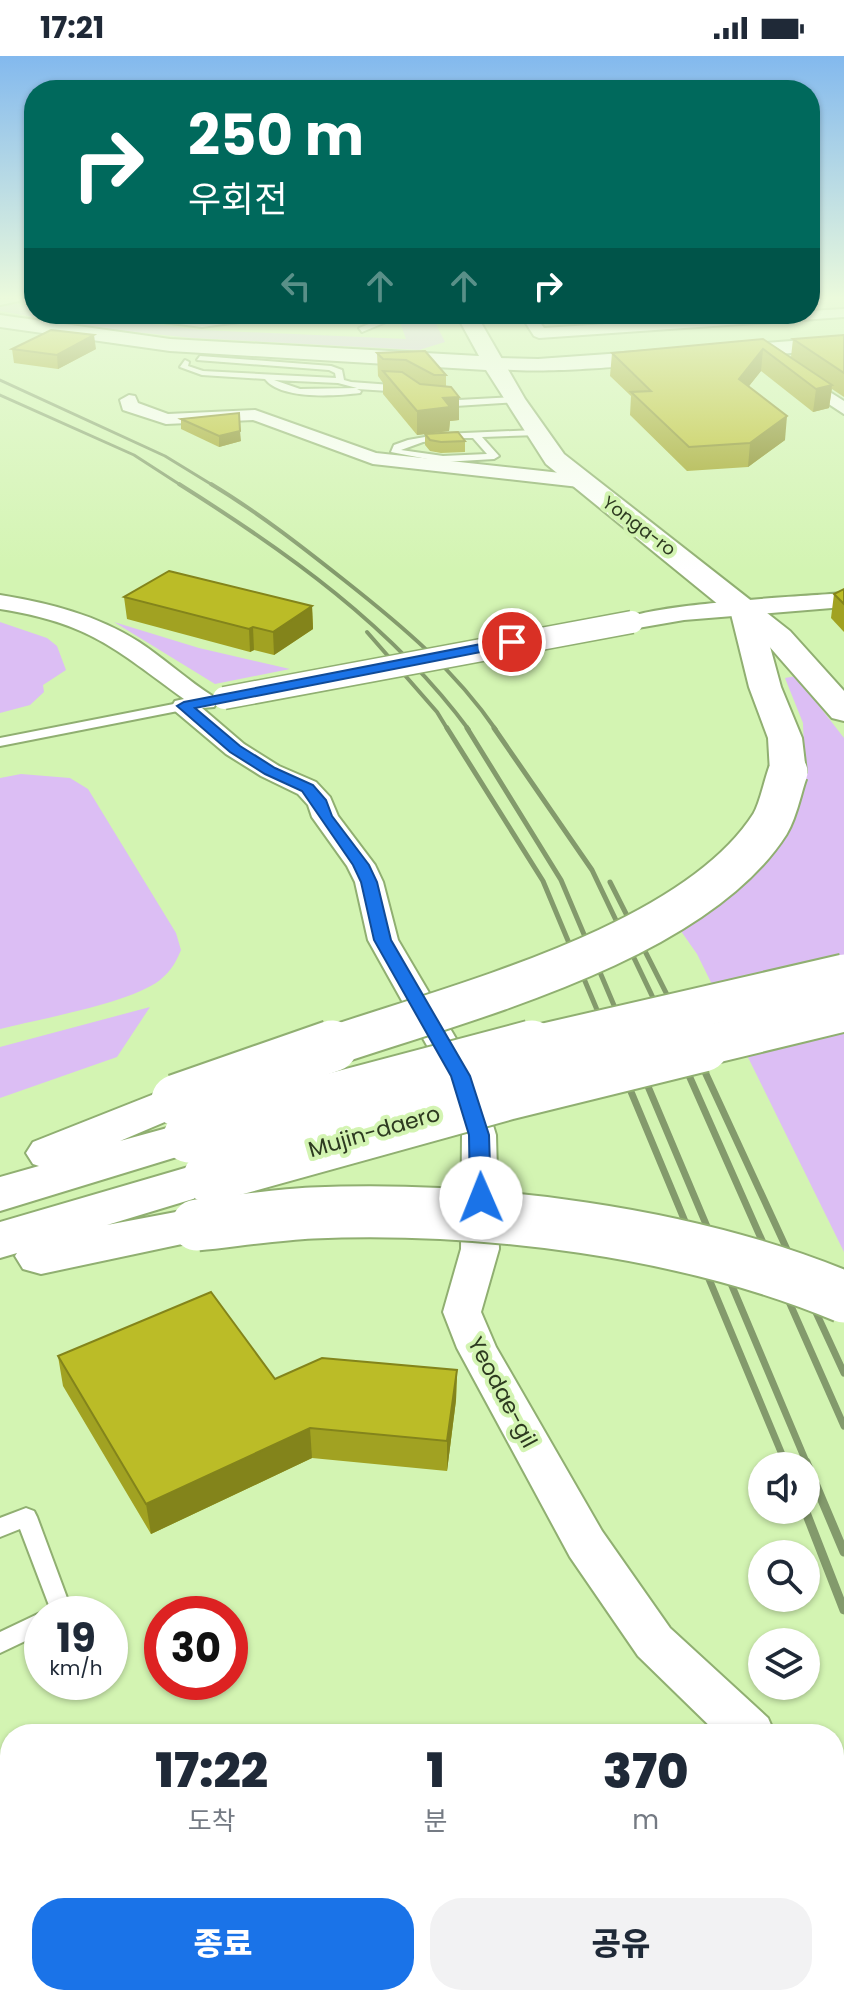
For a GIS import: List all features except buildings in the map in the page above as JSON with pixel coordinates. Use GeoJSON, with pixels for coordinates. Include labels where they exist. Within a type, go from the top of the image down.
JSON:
{"type":"FeatureCollection","features":[{"type":"Feature","properties":{"kind":"main road","name":"Yonga-ro"},"geometry":{"type":"LineString","coordinates":[[509,389],[555,459],[779,638],[844,711]]}},
{"type":"Feature","properties":{"kind":"main road"},"geometry":{"type":"LineString","coordinates":[[0,1173],[192,1138],[665,919],[723,878],[771,824],[784,796],[788,772],[785,738],[765,687],[745,610]]}},
{"type":"Feature","properties":{"kind":"main road","name":"Mujin-daero"},"geometry":{"type":"LineString","coordinates":[[0,1194],[477,1059],[844,974]]}},
{"type":"Feature","properties":{"kind":"main road","name":"Mujin-daero"},"geometry":{"type":"LineString","coordinates":[[0,1240],[192,1138],[508,1094],[844,1012]]}},
{"type":"Feature","properties":{"kind":"main road"},"geometry":{"type":"LineString","coordinates":[[0,1268],[64,1249],[197,1225],[309,1214],[420,1212],[607,1230],[684,1247],[844,1297]]}},
{"type":"Feature","properties":{"kind":"street"},"geometry":{"type":"LineString","coordinates":[[816,389],[844,409]]}},
{"type":"Feature","properties":{"kind":"street"},"geometry":{"type":"LineString","coordinates":[[129,400],[129,406],[166,419],[261,416],[373,458],[579,481]]}},
{"type":"Feature","properties":{"kind":"street"},"geometry":{"type":"LineString","coordinates":[[204,702],[438,656],[684,613],[844,600]]}},
{"type":"Feature","properties":{"kind":"street","name":"Yeodae-gil"},"geometry":{"type":"LineString","coordinates":[[0,602],[46,609],[90,623],[130,646],[204,702],[235,749],[270,771],[307,788],[321,803],[325,817],[361,865],[369,882],[383,940],[461,1076],[479,1135],[480,1249],[462,1312],[477,1348],[586,1544],[654,1642],[740,1724]]}},
{"type":"Feature","properties":{"kind":"lane"},"geometry":{"type":"LineString","coordinates":[[290,389],[299,392],[410,393]]}},
{"type":"Feature","properties":{"kind":"lane"},"geometry":{"type":"LineString","coordinates":[[370,389],[378,391]]}},
{"type":"Feature","properties":{"kind":"lane"},"geometry":{"type":"LineString","coordinates":[[425,402],[462,404],[516,401]]}},
{"type":"Feature","properties":{"kind":"lane"},"geometry":{"type":"LineString","coordinates":[[434,408],[516,401]]}},
{"type":"Feature","properties":{"kind":"lane"},"geometry":{"type":"LineString","coordinates":[[477,437],[494,456],[443,459],[396,452],[405,442],[477,437],[535,433]]}},
{"type":"Feature","properties":{"kind":"lane"},"geometry":{"type":"LineString","coordinates":[[0,742],[204,702]]}},
{"type":"Feature","properties":{"kind":"lane"},"geometry":{"type":"LineString","coordinates":[[0,1528],[26,1517],[57,1596]]}},
{"type":"Feature","properties":{"kind":"lane"},"geometry":{"type":"LineString","coordinates":[[0,1643],[24,1631]]}},
{"type":"Feature","properties":{"kind":"shaded area"},"geometry":{"type":"Polygon","coordinates":[[[0,622],[47,638],[57,646],[66,670],[43,685],[44,692],[30,705],[0,713],[0,622]]]}},
{"type":"Feature","properties":{"kind":"shaded area"},"geometry":{"type":"Polygon","coordinates":[[[114,622],[199,648],[290,669],[215,684],[114,622]]]}},
{"type":"Feature","properties":{"kind":"shaded area"},"geometry":{"type":"Polygon","coordinates":[[[796,676],[844,738],[844,1252],[697,954],[669,914],[795,789],[804,753],[803,723],[785,678],[796,676]]]}},
{"type":"Feature","properties":{"kind":"shaded area"},"geometry":{"type":"Polygon","coordinates":[[[21,774],[70,778],[88,789],[176,933],[181,950],[160,980],[128,996],[0,1029],[0,778],[21,774]]]}},
{"type":"Feature","properties":{"kind":"shaded area"},"geometry":{"type":"Polygon","coordinates":[[[150,1007],[117,1057],[0,1098],[0,1047],[150,1007]]]}},
{"type":"Feature","properties":{"kind":"railway"},"geometry":{"type":"LineString","coordinates":[[19,389],[165,456],[214,486]]}},
{"type":"Feature","properties":{"kind":"railway"},"geometry":{"type":"LineString","coordinates":[[0,395],[134,455],[182,486]]}},
{"type":"Feature","properties":{"kind":"railway"},"geometry":{"type":"LineString","coordinates":[[179,484],[298,564],[372,624],[439,692],[469,730]]}},
{"type":"Feature","properties":{"kind":"railway"},"geometry":{"type":"LineString","coordinates":[[211,484],[296,542],[406,631],[445,668],[496,730]]}},
{"type":"Feature","properties":{"kind":"railway"},"geometry":{"type":"LineString","coordinates":[[367,632],[437,712],[448,730]]}},
{"type":"Feature","properties":{"kind":"railway"},"geometry":{"type":"LineString","coordinates":[[447,728],[543,881],[613,1048]]}},
{"type":"Feature","properties":{"kind":"railway"},"geometry":{"type":"LineString","coordinates":[[467,728],[561,880],[632,1048]]}},
{"type":"Feature","properties":{"kind":"railway"},"geometry":{"type":"LineString","coordinates":[[494,728],[592,870],[677,1048]]}},
{"type":"Feature","properties":{"kind":"railway"},"geometry":{"type":"LineString","coordinates":[[610,882],[693,1046]]}},
{"type":"Feature","properties":{"kind":"railway"},"geometry":{"type":"LineString","coordinates":[[612,1046],[781,1452]]}},
{"type":"Feature","properties":{"kind":"railway"},"geometry":{"type":"LineString","coordinates":[[631,1046],[802,1452]]}},
{"type":"Feature","properties":{"kind":"railway"},"geometry":{"type":"LineString","coordinates":[[676,1046],[844,1426]]}},
{"type":"Feature","properties":{"kind":"railway"},"geometry":{"type":"LineString","coordinates":[[693,1046],[844,1373]]}},
{"type":"Feature","properties":{"kind":"railway"},"geometry":{"type":"LineString","coordinates":[[820,1495],[844,1552]]}},
{"type":"Feature","properties":{"kind":"railway"},"geometry":{"type":"LineString","coordinates":[[810,1524],[844,1610]]}},
{"type":"Feature","properties":{"kind":"route"},"geometry":{"type":"LineString","coordinates":[[481,1198],[479,1135],[461,1076],[383,940],[369,882],[361,865],[325,817],[321,803],[314,794],[235,749],[184,706],[512,642]]}}]}
